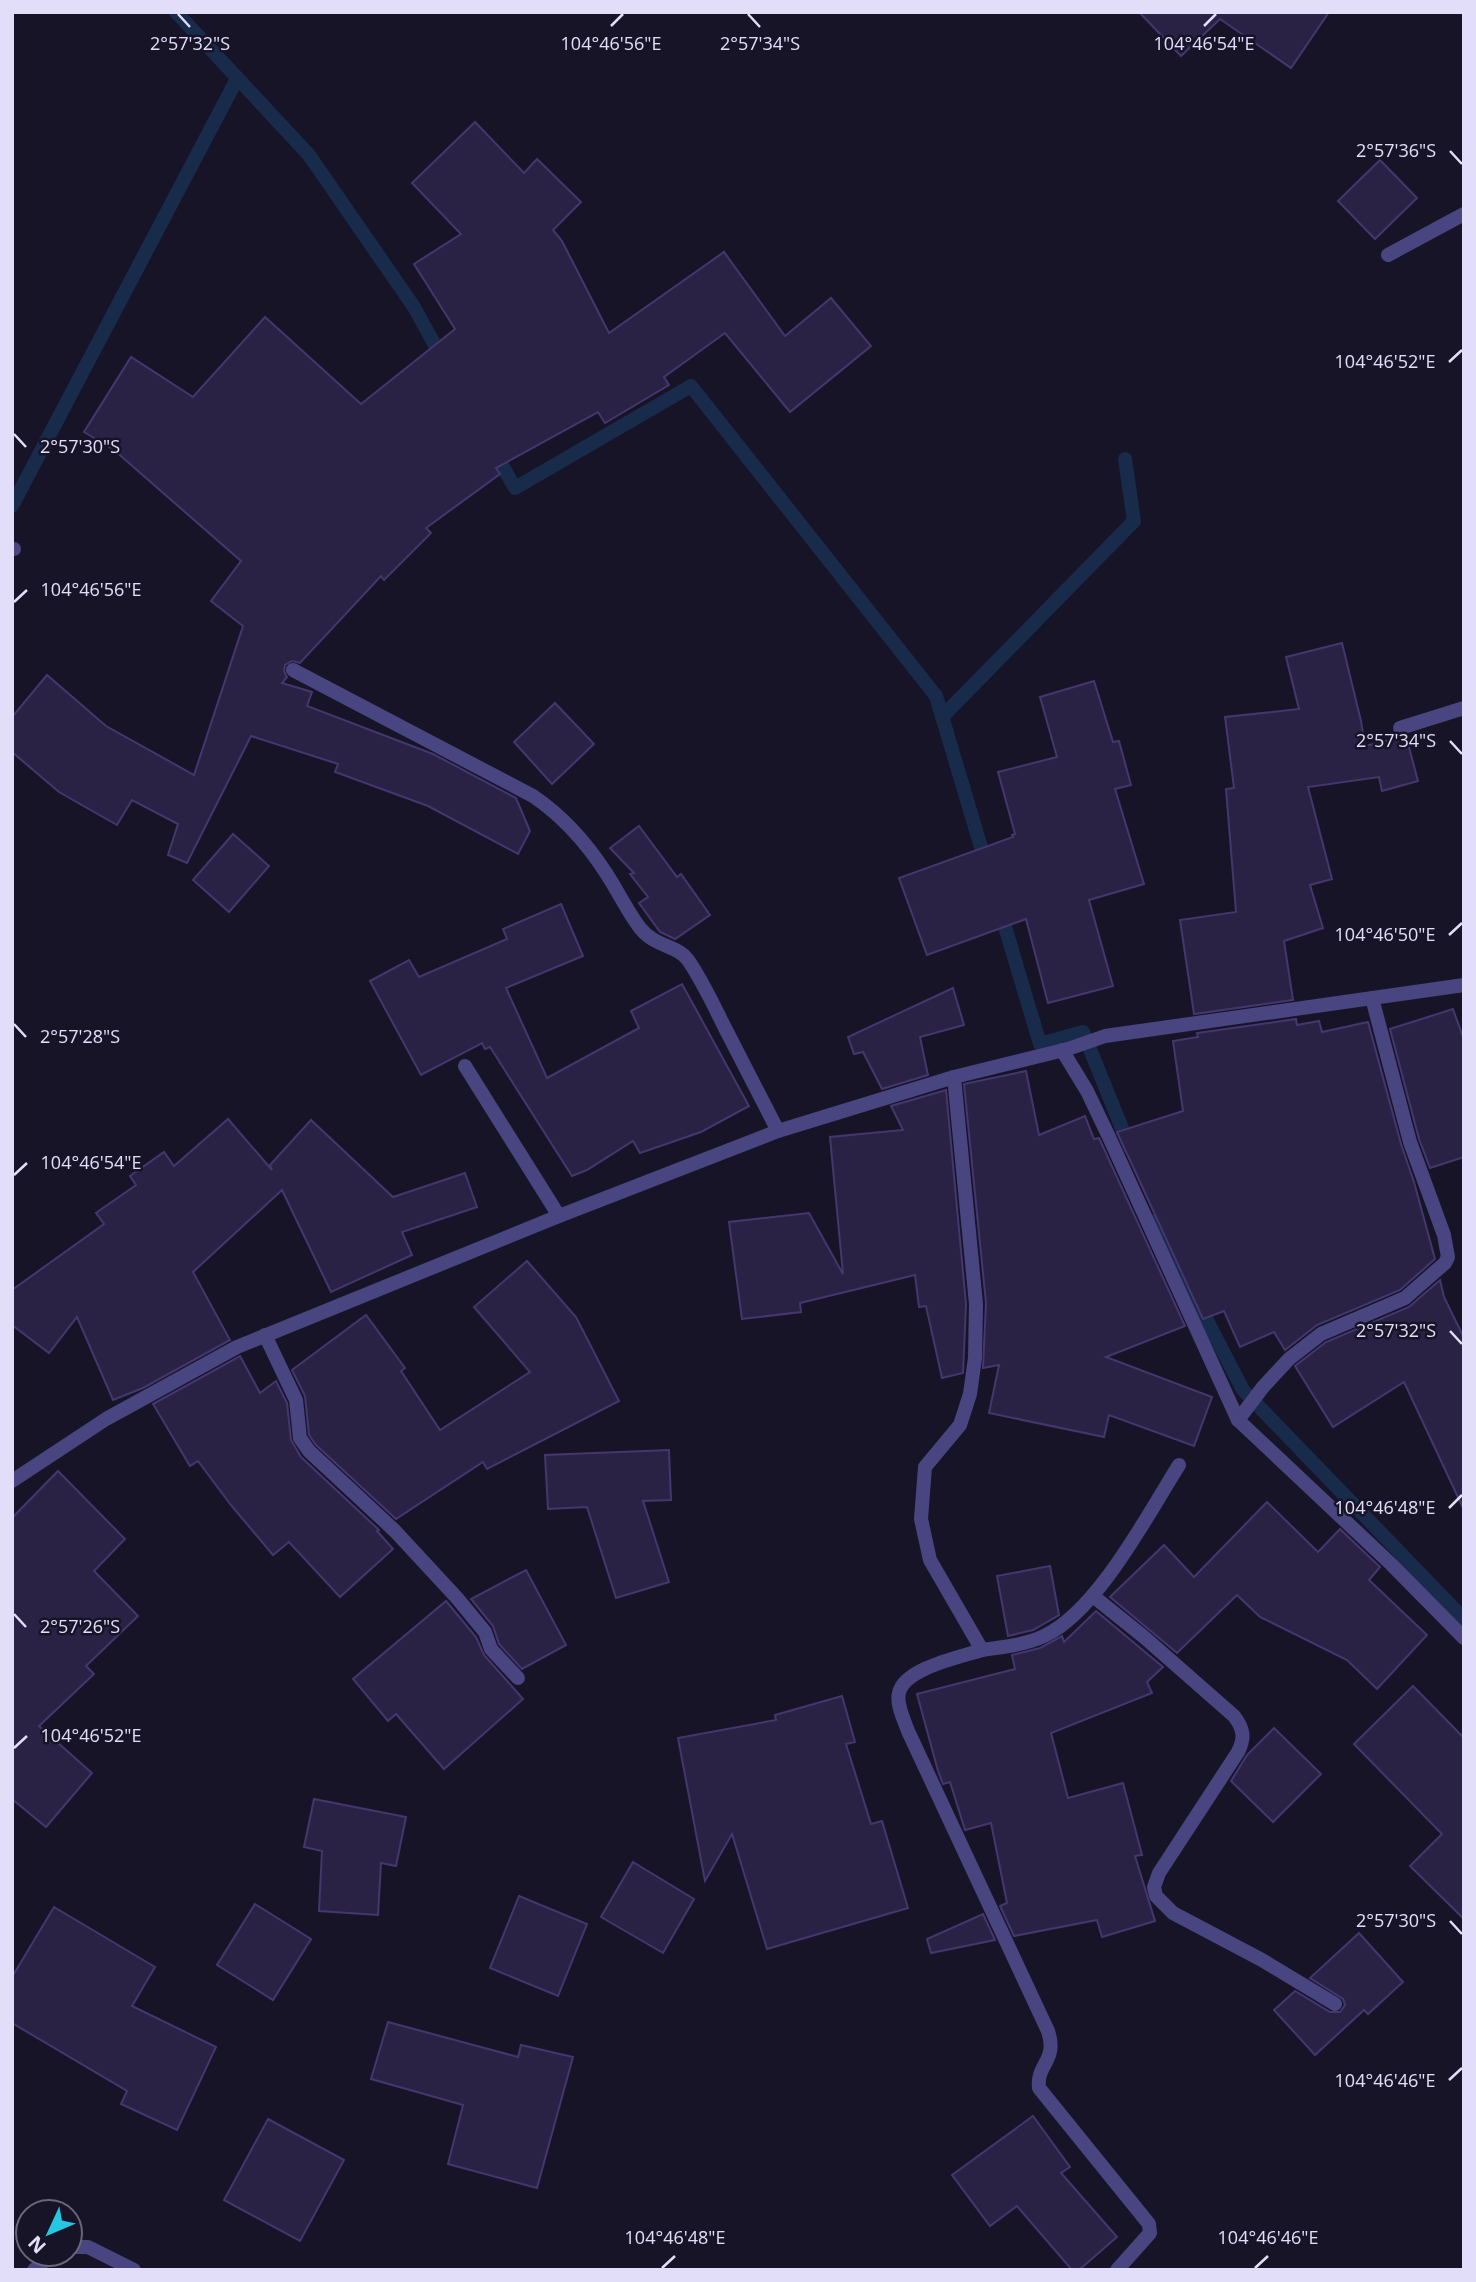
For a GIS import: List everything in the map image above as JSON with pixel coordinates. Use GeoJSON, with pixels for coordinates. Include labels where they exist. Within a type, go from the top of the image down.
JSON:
{"type":"FeatureCollection","features":[{"type":"Feature","properties":{"kind":"street"},"geometry":{"type":"LineString","coordinates":[[1388,255],[1464,214]]}},
{"type":"Feature","properties":{"kind":"street"},"geometry":{"type":"LineString","coordinates":[[293,670],[524,791],[554,810],[569,824],[585,843],[648,937],[676,950],[687,959],[715,1007],[778,1131]]}},
{"type":"Feature","properties":{"kind":"street"},"geometry":{"type":"LineString","coordinates":[[1400,728],[1464,708]]}},
{"type":"Feature","properties":{"kind":"street"},"geometry":{"type":"LineString","coordinates":[[12,1481],[106,1419],[237,1347],[559,1216],[778,1131],[954,1077],[1105,1036],[1464,985]]}},
{"type":"Feature","properties":{"kind":"street"},"geometry":{"type":"LineString","coordinates":[[1240,1417],[1289,1359],[1321,1334],[1405,1298],[1445,1263],[1448,1256],[1444,1234],[1410,1142],[1372,998]]}},
{"type":"Feature","properties":{"kind":"street"},"geometry":{"type":"LineString","coordinates":[[1065,1049],[1110,1137],[1240,1417],[1464,1638]]}},
{"type":"Feature","properties":{"kind":"street"},"geometry":{"type":"LineString","coordinates":[[466,1066],[559,1216]]}},
{"type":"Feature","properties":{"kind":"street"},"geometry":{"type":"LineString","coordinates":[[954,1077],[976,1304],[975,1358],[970,1394],[960,1425],[925,1467],[921,1518],[930,1560],[982,1650]]}},
{"type":"Feature","properties":{"kind":"street"},"geometry":{"type":"LineString","coordinates":[[265,1335],[296,1400],[300,1437],[309,1451],[395,1531],[457,1598],[485,1632],[491,1649],[518,1678]]}},
{"type":"Feature","properties":{"kind":"street"},"geometry":{"type":"LineString","coordinates":[[1117,2270],[1150,2233],[1149,2224],[1039,2088],[1040,2074],[1051,2052],[1048,2031],[908,1731],[898,1694],[901,1686],[923,1669],[982,1650],[1043,1637],[1072,1618],[1112,1570],[1179,1465]]}},
{"type":"Feature","properties":{"kind":"street"},"geometry":{"type":"LineString","coordinates":[[1093,1596],[1234,1716],[1243,1730],[1242,1744],[1238,1752],[1159,1873],[1154,1887],[1156,1896],[1173,1913],[1262,1960],[1335,2004]]}},
{"type":"Feature","properties":{"kind":"street"},"geometry":{"type":"LineString","coordinates":[[84,2247],[134,2270]]}},
{"type":"Feature","properties":{"kind":"building"},"geometry":{"type":"Polygon","coordinates":[[[1139,12],[1329,12],[1291,68],[1220,19],[1181,56],[1139,12]]]}},
{"type":"Feature","properties":{"kind":"building"},"geometry":{"type":"Polygon","coordinates":[[[475,122],[524,173],[537,159],[581,202],[553,230],[562,241],[609,333],[724,252],[785,336],[831,298],[871,346],[790,412],[725,333],[664,377],[669,385],[605,423],[598,412],[496,468],[500,474],[426,528],[431,533],[384,580],[381,576],[300,663],[292,661],[285,665],[287,677],[282,683],[312,692],[307,706],[433,754],[516,798],[530,831],[518,854],[428,806],[335,772],[338,764],[251,736],[187,863],[168,855],[178,824],[132,800],[117,825],[59,792],[12,752],[12,717],[47,675],[106,726],[194,775],[243,626],[211,601],[241,561],[114,450],[84,432],[131,357],[193,397],[265,317],[361,404],[455,329],[414,264],[461,234],[412,183],[475,122]]]}},
{"type":"Feature","properties":{"kind":"building"},"geometry":{"type":"Polygon","coordinates":[[[1380,160],[1417,198],[1375,239],[1338,201],[1380,160]]]}},
{"type":"Feature","properties":{"kind":"building"},"geometry":{"type":"Polygon","coordinates":[[[1342,643],[1365,746],[1406,736],[1418,781],[1382,791],[1379,777],[1308,787],[1332,879],[1310,885],[1323,928],[1284,941],[1293,1000],[1194,1014],[1180,920],[1236,912],[1226,789],[1234,788],[1225,717],[1299,709],[1286,657],[1342,643]]]}},
{"type":"Feature","properties":{"kind":"building"},"geometry":{"type":"Polygon","coordinates":[[[1094,681],[1113,742],[1119,741],[1131,785],[1115,789],[1144,884],[1089,900],[1113,986],[1048,1003],[1026,919],[927,955],[899,878],[1013,837],[1015,834],[998,772],[1057,757],[1040,697],[1094,681]]]}},
{"type":"Feature","properties":{"kind":"building"},"geometry":{"type":"Polygon","coordinates":[[[555,703],[594,744],[552,784],[514,742],[555,703]]]}},
{"type":"Feature","properties":{"kind":"building"},"geometry":{"type":"Polygon","coordinates":[[[639,826],[677,877],[681,874],[710,915],[675,939],[660,932],[639,903],[648,897],[630,874],[634,873],[610,848],[639,826]]]}},
{"type":"Feature","properties":{"kind":"building"},"geometry":{"type":"Polygon","coordinates":[[[233,834],[269,866],[229,912],[193,880],[233,834]]]}},
{"type":"Feature","properties":{"kind":"building"},"geometry":{"type":"Polygon","coordinates":[[[561,904],[583,956],[506,988],[547,1078],[639,1028],[631,1011],[682,984],[749,1106],[701,1132],[640,1153],[633,1141],[587,1170],[572,1176],[490,1047],[485,1049],[482,1043],[421,1075],[370,981],[409,960],[419,977],[507,939],[503,929],[561,904]]]}},
{"type":"Feature","properties":{"kind":"building"},"geometry":{"type":"Polygon","coordinates":[[[953,988],[964,1025],[920,1037],[928,1075],[882,1089],[863,1052],[854,1054],[848,1037],[953,988]]]}},
{"type":"Feature","properties":{"kind":"building"},"geometry":{"type":"Polygon","coordinates":[[[1453,1009],[1464,1040],[1464,1157],[1430,1168],[1419,1139],[1390,1029],[1453,1009]]]}},
{"type":"Feature","properties":{"kind":"building"},"geometry":{"type":"Polygon","coordinates":[[[1296,1019],[1297,1025],[1319,1021],[1322,1032],[1368,1022],[1435,1259],[1400,1290],[1317,1325],[1285,1350],[1274,1332],[1240,1347],[1224,1311],[1203,1319],[1117,1132],[1183,1111],[1173,1041],[1198,1037],[1197,1033],[1296,1019]]]}},
{"type":"Feature","properties":{"kind":"building"},"geometry":{"type":"Polygon","coordinates":[[[1026,1071],[1039,1135],[1085,1116],[1094,1139],[1099,1138],[1185,1326],[1106,1357],[1212,1397],[1194,1446],[1109,1415],[1104,1437],[989,1413],[999,1365],[983,1368],[986,1303],[964,1084],[1026,1071]]]}},
{"type":"Feature","properties":{"kind":"building"},"geometry":{"type":"Polygon","coordinates":[[[946,1090],[966,1304],[963,1373],[942,1378],[926,1306],[919,1307],[915,1275],[800,1303],[801,1312],[742,1319],[729,1222],[809,1213],[843,1274],[830,1137],[903,1130],[891,1106],[946,1090]]]}},
{"type":"Feature","properties":{"kind":"building"},"geometry":{"type":"Polygon","coordinates":[[[228,1119],[272,1170],[270,1165],[311,1120],[393,1197],[465,1173],[477,1207],[402,1232],[412,1255],[331,1292],[282,1190],[193,1272],[230,1340],[143,1388],[113,1400],[77,1317],[49,1353],[12,1325],[12,1290],[104,1224],[96,1213],[136,1185],[130,1176],[164,1152],[174,1166],[228,1119]]]}},
{"type":"Feature","properties":{"kind":"building"},"geometry":{"type":"Polygon","coordinates":[[[527,1261],[576,1317],[619,1401],[487,1469],[483,1462],[396,1519],[316,1445],[309,1435],[305,1396],[292,1370],[366,1315],[405,1368],[401,1371],[440,1430],[530,1372],[474,1307],[527,1261]]]}},
{"type":"Feature","properties":{"kind":"building"},"geometry":{"type":"Polygon","coordinates":[[[1440,1280],[1444,1297],[1464,1338],[1464,1510],[1404,1382],[1333,1427],[1295,1366],[1326,1342],[1409,1307],[1440,1280]]]}},
{"type":"Feature","properties":{"kind":"building"},"geometry":{"type":"Polygon","coordinates":[[[240,1356],[260,1393],[276,1381],[287,1403],[291,1440],[301,1457],[379,1530],[377,1531],[393,1549],[340,1597],[289,1542],[273,1555],[198,1461],[190,1466],[153,1404],[240,1356]]]}},
{"type":"Feature","properties":{"kind":"building"},"geometry":{"type":"Polygon","coordinates":[[[669,1450],[671,1500],[643,1501],[669,1582],[616,1598],[587,1507],[548,1509],[545,1455],[669,1450]]]}},
{"type":"Feature","properties":{"kind":"building"},"geometry":{"type":"Polygon","coordinates":[[[58,1471],[125,1539],[94,1571],[138,1616],[86,1666],[94,1674],[39,1726],[92,1773],[46,1827],[12,1799],[12,1518],[58,1471]]]}},
{"type":"Feature","properties":{"kind":"building"},"geometry":{"type":"Polygon","coordinates":[[[1267,1502],[1318,1552],[1340,1529],[1380,1567],[1369,1580],[1427,1635],[1377,1689],[1347,1660],[1260,1617],[1237,1595],[1177,1653],[1110,1597],[1164,1545],[1194,1577],[1267,1502]]]}},
{"type":"Feature","properties":{"kind":"building"},"geometry":{"type":"Polygon","coordinates":[[[1050,1566],[1059,1615],[1033,1630],[1008,1636],[997,1576],[1050,1566]]]}},
{"type":"Feature","properties":{"kind":"building"},"geometry":{"type":"Polygon","coordinates":[[[526,1570],[566,1645],[522,1669],[499,1644],[493,1626],[471,1599],[526,1570]]]}},
{"type":"Feature","properties":{"kind":"building"},"geometry":{"type":"Polygon","coordinates":[[[446,1601],[476,1637],[484,1655],[523,1699],[444,1769],[396,1714],[388,1721],[353,1679],[446,1601]]]}},
{"type":"Feature","properties":{"kind":"building"},"geometry":{"type":"Polygon","coordinates":[[[1096,1611],[1163,1667],[1147,1682],[1152,1693],[1051,1733],[1068,1798],[1123,1783],[1142,1855],[1135,1856],[1155,1921],[1102,1937],[1097,1920],[1014,1936],[1000,1906],[1007,1903],[991,1823],[965,1830],[950,1782],[943,1784],[938,1771],[917,1694],[1015,1669],[1012,1655],[1040,1648],[1062,1636],[1064,1642],[1096,1611]]]}},
{"type":"Feature","properties":{"kind":"building"},"geometry":{"type":"Polygon","coordinates":[[[1413,1686],[1464,1738],[1464,1919],[1410,1866],[1442,1834],[1354,1744],[1413,1686]]]}},
{"type":"Feature","properties":{"kind":"building"},"geometry":{"type":"Polygon","coordinates":[[[842,1696],[855,1742],[846,1744],[871,1824],[882,1821],[908,1908],[767,1949],[732,1834],[705,1881],[678,1738],[776,1720],[775,1715],[842,1696]]]}},
{"type":"Feature","properties":{"kind":"building"},"geometry":{"type":"Polygon","coordinates":[[[1274,1728],[1321,1774],[1273,1822],[1231,1781],[1247,1755],[1274,1728]]]}},
{"type":"Feature","properties":{"kind":"building"},"geometry":{"type":"Polygon","coordinates":[[[314,1799],[406,1817],[396,1866],[381,1863],[378,1915],[319,1911],[322,1851],[304,1847],[314,1799]]]}},
{"type":"Feature","properties":{"kind":"building"},"geometry":{"type":"Polygon","coordinates":[[[633,1862],[694,1899],[663,1953],[601,1917],[633,1862]]]}},
{"type":"Feature","properties":{"kind":"building"},"geometry":{"type":"Polygon","coordinates":[[[519,1896],[587,1924],[558,1996],[490,1968],[519,1896]]]}},
{"type":"Feature","properties":{"kind":"building"},"geometry":{"type":"Polygon","coordinates":[[[255,1904],[311,1939],[273,2000],[217,1965],[255,1904]]]}},
{"type":"Feature","properties":{"kind":"building"},"geometry":{"type":"Polygon","coordinates":[[[54,1907],[155,1967],[132,2006],[216,2047],[177,2130],[121,2104],[127,2091],[12,2023],[12,1977],[54,1907]]]}},
{"type":"Feature","properties":{"kind":"building"},"geometry":{"type":"Polygon","coordinates":[[[983,1914],[995,1940],[931,1953],[927,1939],[983,1914]]]}},
{"type":"Feature","properties":{"kind":"building"},"geometry":{"type":"Polygon","coordinates":[[[1359,1933],[1403,1982],[1368,2014],[1364,2010],[1315,2055],[1274,2010],[1295,1991],[1330,2012],[1340,2012],[1345,2005],[1343,1999],[1310,1978],[1359,1933]]]}},
{"type":"Feature","properties":{"kind":"building"},"geometry":{"type":"Polygon","coordinates":[[[388,2022],[518,2057],[521,2045],[573,2057],[537,2188],[448,2164],[463,2105],[371,2079],[388,2022]]]}},
{"type":"Feature","properties":{"kind":"building"},"geometry":{"type":"Polygon","coordinates":[[[1033,2116],[1070,2167],[1061,2173],[1117,2237],[1079,2270],[1072,2270],[1017,2206],[990,2226],[952,2175],[1033,2116]]]}},
{"type":"Feature","properties":{"kind":"building"},"geometry":{"type":"Polygon","coordinates":[[[268,2119],[344,2160],[300,2241],[224,2200],[268,2119]]]}},
{"type":"Feature","properties":{"kind":"waterway"},"geometry":{"type":"LineString","coordinates":[[176,12],[309,155],[414,307],[443,360]]}},
{"type":"Feature","properties":{"kind":"waterway"},"geometry":{"type":"LineString","coordinates":[[12,506],[237,79]]}},
{"type":"Feature","properties":{"kind":"waterway"},"geometry":{"type":"LineString","coordinates":[[492,448],[515,488],[691,386],[936,696],[986,864]]}},
{"type":"Feature","properties":{"kind":"waterway"},"geometry":{"type":"LineString","coordinates":[[942,717],[1134,521],[1125,459]]}},
{"type":"Feature","properties":{"kind":"waterway"},"geometry":{"type":"LineString","coordinates":[[1000,910],[1040,1044],[1083,1032],[1130,1148]]}},
{"type":"Feature","properties":{"kind":"waterway"},"geometry":{"type":"LineString","coordinates":[[1158,1219],[1172,1253],[1243,1390],[1464,1619]]}}]}
